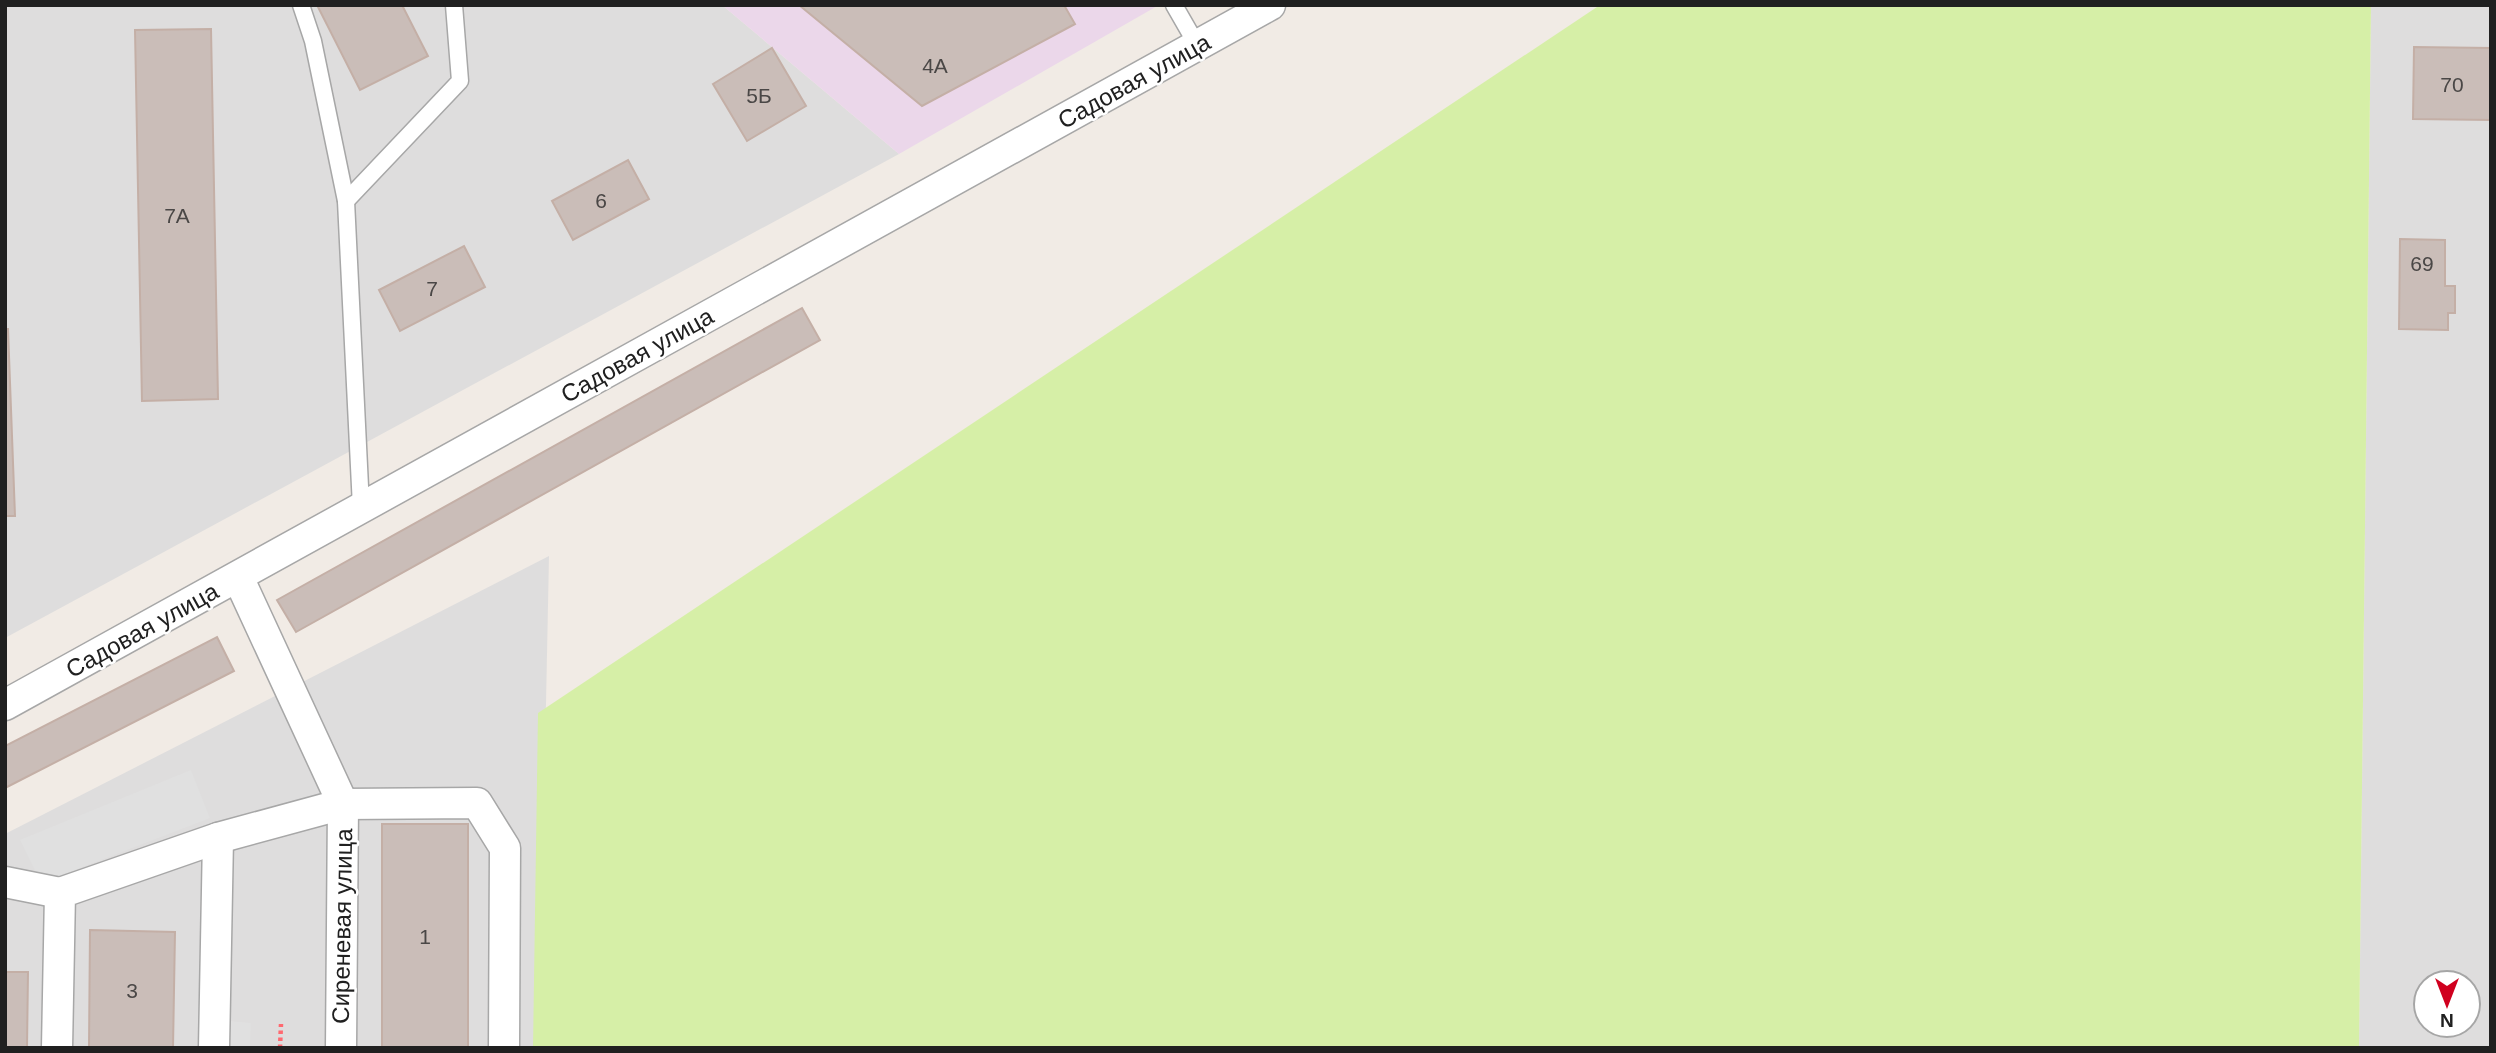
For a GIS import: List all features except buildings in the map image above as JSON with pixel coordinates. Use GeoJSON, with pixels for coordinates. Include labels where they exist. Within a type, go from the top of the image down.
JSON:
{"type":"FeatureCollection","features":[{"type":"Feature","properties":{"kind":"street","name":"Садовая улица"},"geometry":{"type":"LineString","coordinates":[[5,705],[1270,5]]}},
{"type":"Feature","properties":{"kind":"street","name":"Сиреневая улица"},"geometry":{"type":"LineString","coordinates":[[238,577],[343,804],[341,1048]]}},
{"type":"Feature","properties":{"kind":"street","name":"Сиреневая улица"},"geometry":{"type":"LineString","coordinates":[[60,893],[218,838],[343,804],[477,803],[505,848],[504,1048]]}},
{"type":"Feature","properties":{"kind":"street"},"geometry":{"type":"LineString","coordinates":[[214,1048],[218,838]]}},
{"type":"Feature","properties":{"kind":"street"},"geometry":{"type":"LineString","coordinates":[[5,882],[60,893],[57,1048]]}},
{"type":"Feature","properties":{"kind":"lane"},"geometry":{"type":"LineString","coordinates":[[301,5],[313,41],[346,201],[361,507]]}},
{"type":"Feature","properties":{"kind":"lane"},"geometry":{"type":"LineString","coordinates":[[346,201],[460,81],[454,5]]}},
{"type":"Feature","properties":{"kind":"lane"},"geometry":{"type":"LineString","coordinates":[[1174,5],[1197,46]]}},
{"type":"Feature","properties":{"kind":"path"},"geometry":{"type":"LineString","coordinates":[[280,1048],[281,1024]]}},
{"type":"Feature","properties":{"kind":"shaded area"},"geometry":{"type":"Polygon","coordinates":[[[5,5],[722,5],[899,154],[5,638],[5,5]]]}},
{"type":"Feature","properties":{"kind":"shaded area"},"geometry":{"type":"Polygon","coordinates":[[[722,5],[1159,5],[899,154],[722,5]]]}},
{"type":"Feature","properties":{"kind":"shaded area"},"geometry":{"type":"Polygon","coordinates":[[[2371,5],[2491,5],[2491,1048],[2359,1048],[2371,5]]]}},
{"type":"Feature","properties":{"kind":"shaded area"},"geometry":{"type":"Polygon","coordinates":[[[549,556],[539,1048],[5,1048],[5,834],[549,556]]]}},
{"type":"Feature","properties":{"kind":"shaded area"},"geometry":{"type":"Polygon","coordinates":[[[191,770],[210,818],[41,883],[20,840],[191,770]]]}},
{"type":"Feature","properties":{"kind":"shaded area"},"geometry":{"type":"Polygon","coordinates":[[[229,1021],[251,1023],[250,1048],[228,1048],[229,1021]]]}},
{"type":"Feature","properties":{"kind":"green space"},"geometry":{"type":"Polygon","coordinates":[[[1600,5],[2371,5],[2359,1048],[533,1048],[538,713],[1600,5]]]}}]}
